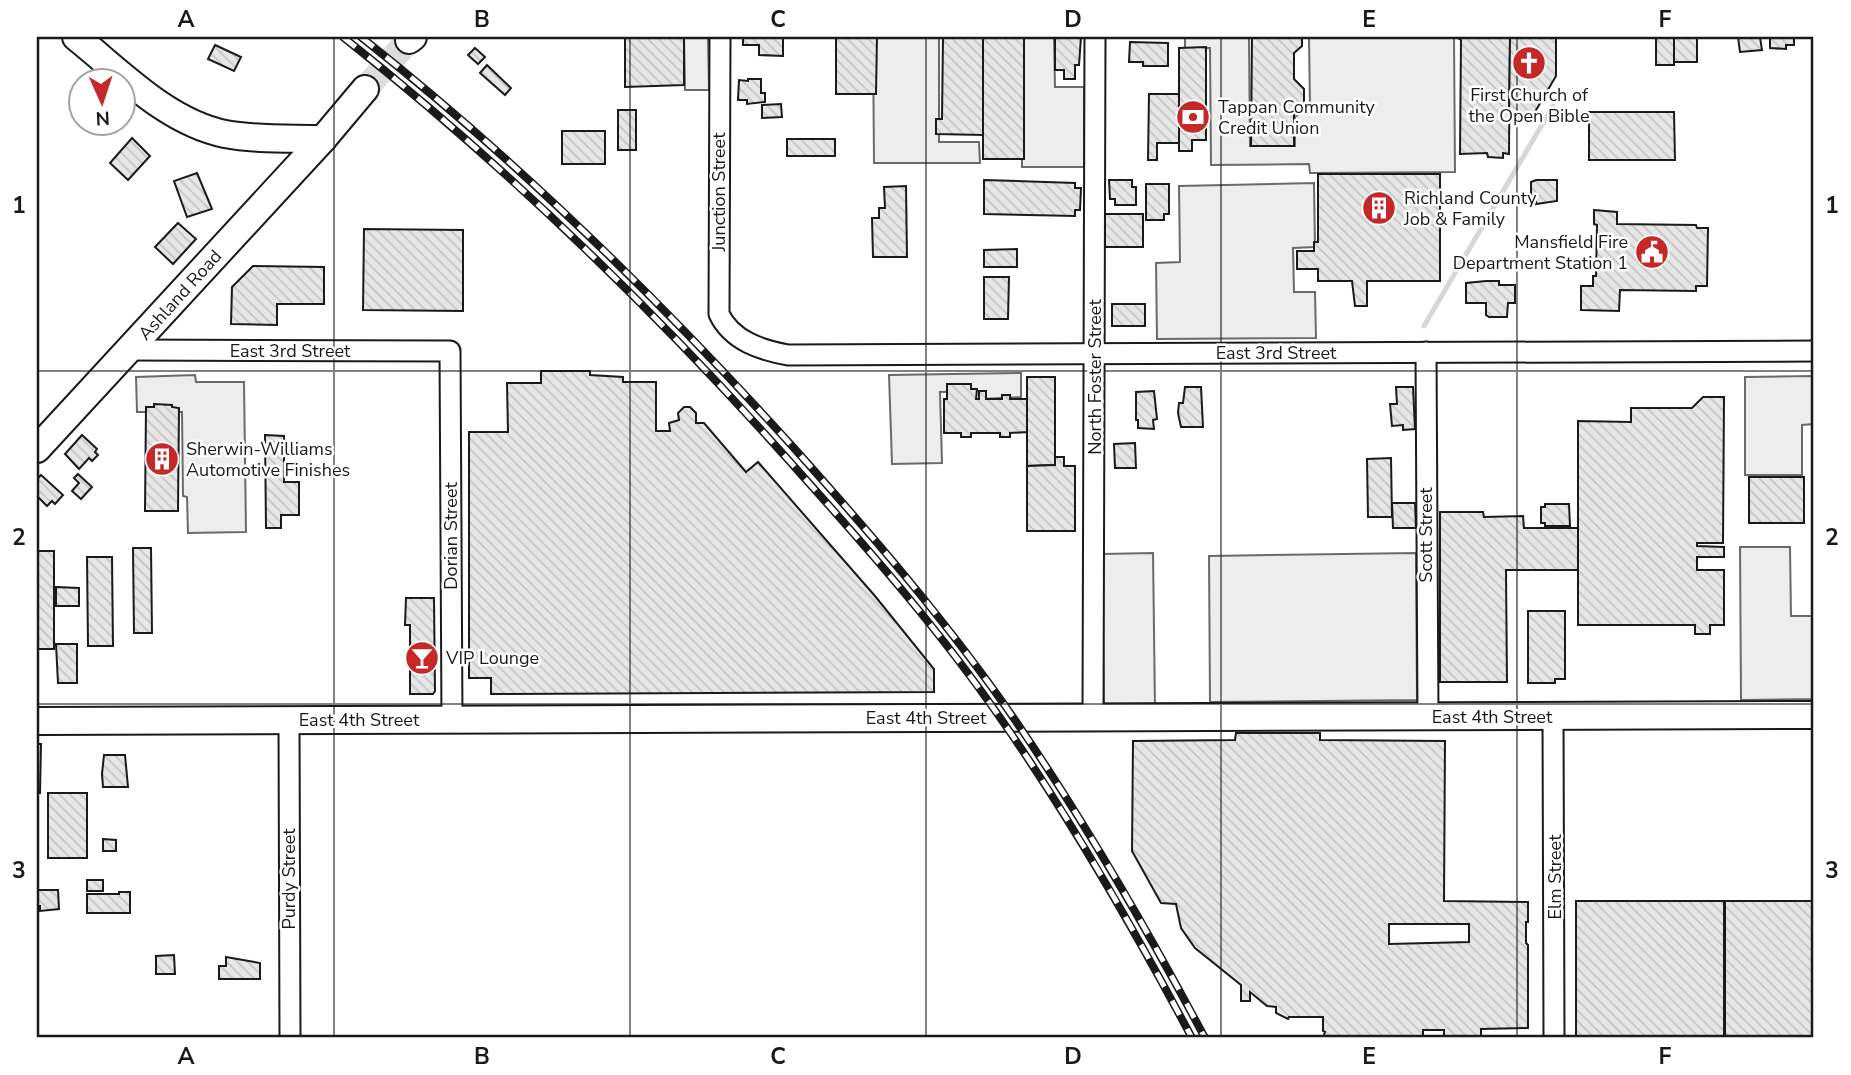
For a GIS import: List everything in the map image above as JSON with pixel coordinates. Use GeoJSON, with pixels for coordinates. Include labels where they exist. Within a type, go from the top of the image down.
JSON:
{"type":"FeatureCollection","features":[{"type":"Feature","properties":{"kind":"main road"},"geometry":{"type":"LineString","coordinates":[[76,37],[166,108],[202,127],[245,137],[323,139]]}},
{"type":"Feature","properties":{"kind":"main road","name":"Ashland Road"},"geometry":{"type":"LineString","coordinates":[[37,449],[323,139],[365,89]]}},
{"type":"Feature","properties":{"kind":"main road","name":"East 4th Street"},"geometry":{"type":"LineString","coordinates":[[37,721],[1814,715]]}},
{"type":"Feature","properties":{"kind":"street","name":"Junction Street"},"geometry":{"type":"LineString","coordinates":[[720,37],[719,314],[730,331],[741,339]]}},
{"type":"Feature","properties":{"kind":"street","name":"North Foster Street"},"geometry":{"type":"LineString","coordinates":[[1093,718],[1095,37]]}},
{"type":"Feature","properties":{"kind":"street","name":"East 3rd Street"},"geometry":{"type":"LineString","coordinates":[[741,339],[788,355],[1814,351]]}},
{"type":"Feature","properties":{"kind":"street","name":"East 3rd Street"},"geometry":{"type":"LineString","coordinates":[[130,350],[450,351]]}},
{"type":"Feature","properties":{"kind":"street","name":"Dorian Street"},"geometry":{"type":"LineString","coordinates":[[450,351],[452,720]]}},
{"type":"Feature","properties":{"kind":"street","name":"Scott Street"},"geometry":{"type":"LineString","coordinates":[[1426,352],[1428,717]]}},
{"type":"Feature","properties":{"kind":"street","name":"Elm Street"},"geometry":{"type":"LineString","coordinates":[[1553,716],[1554,1038]]}},
{"type":"Feature","properties":{"kind":"street","name":"Purdy Street"},"geometry":{"type":"LineString","coordinates":[[289,721],[290,1038]]}},
{"type":"Feature","properties":{"kind":"shaded area"},"geometry":{"type":"Polygon","coordinates":[[[684,37],[708,37],[709,90],[685,90],[684,37]]]}},
{"type":"Feature","properties":{"kind":"shaded area"},"geometry":{"type":"Polygon","coordinates":[[[873,37],[939,37],[939,142],[979,142],[980,163],[874,163],[873,37]]]}},
{"type":"Feature","properties":{"kind":"shaded area"},"geometry":{"type":"Polygon","coordinates":[[[1021,37],[1054,37],[1055,87],[1084,87],[1084,167],[1022,167],[1021,37]]]}},
{"type":"Feature","properties":{"kind":"shaded area"},"geometry":{"type":"Polygon","coordinates":[[[1185,37],[1249,37],[1250,146],[1295,146],[1295,117],[1310,108],[1309,37],[1454,37],[1455,172],[1310,173],[1309,164],[1211,165],[1210,48],[1185,48],[1185,37]]]}},
{"type":"Feature","properties":{"kind":"shaded area"},"geometry":{"type":"Polygon","coordinates":[[[1314,183],[1315,247],[1293,248],[1294,292],[1315,292],[1316,338],[1157,339],[1156,263],[1180,262],[1179,186],[1314,183]]]}},
{"type":"Feature","properties":{"kind":"shaded area"},"geometry":{"type":"Polygon","coordinates":[[[1021,373],[1021,397],[981,399],[980,391],[940,392],[942,463],[892,464],[889,375],[1021,373]]]}},
{"type":"Feature","properties":{"kind":"shaded area"},"geometry":{"type":"Polygon","coordinates":[[[195,375],[196,382],[244,382],[246,532],[188,533],[187,497],[183,496],[182,412],[137,412],[136,377],[195,375]]]}},
{"type":"Feature","properties":{"kind":"shaded area"},"geometry":{"type":"Polygon","coordinates":[[[1814,376],[1814,424],[1802,425],[1802,475],[1745,475],[1745,377],[1814,376]]]}},
{"type":"Feature","properties":{"kind":"shaded area"},"geometry":{"type":"Polygon","coordinates":[[[1740,547],[1790,547],[1791,616],[1814,616],[1814,699],[1741,700],[1740,547]]]}},
{"type":"Feature","properties":{"kind":"shaded area"},"geometry":{"type":"Polygon","coordinates":[[[1153,553],[1155,707],[1104,708],[1102,554],[1153,553]]]}},
{"type":"Feature","properties":{"kind":"shaded area"},"geometry":{"type":"Polygon","coordinates":[[[1416,553],[1417,700],[1210,702],[1209,556],[1416,553]]]}},
{"type":"Feature","properties":{"kind":"building"},"geometry":{"type":"Polygon","coordinates":[[[625,37],[684,37],[684,85],[625,87],[625,37]]]}},
{"type":"Feature","properties":{"kind":"building"},"geometry":{"type":"Polygon","coordinates":[[[743,37],[783,37],[783,56],[759,55],[759,45],[743,45],[743,37]]]}},
{"type":"Feature","properties":{"kind":"building"},"geometry":{"type":"Polygon","coordinates":[[[836,37],[877,37],[876,94],[836,94],[836,37]]]}},
{"type":"Feature","properties":{"kind":"building"},"geometry":{"type":"Polygon","coordinates":[[[943,37],[983,37],[983,135],[936,134],[936,119],[942,119],[943,37]]]}},
{"type":"Feature","properties":{"kind":"building"},"geometry":{"type":"Polygon","coordinates":[[[983,37],[1024,37],[1024,159],[983,159],[983,37]]]}},
{"type":"Feature","properties":{"kind":"building"},"geometry":{"type":"Polygon","coordinates":[[[1055,37],[1081,37],[1075,79],[1064,79],[1064,70],[1055,70],[1055,37]]]}},
{"type":"Feature","properties":{"kind":"building"},"geometry":{"type":"Polygon","coordinates":[[[1252,37],[1302,37],[1302,46],[1294,53],[1294,79],[1304,89],[1304,105],[1294,115],[1294,146],[1251,146],[1252,37]]]}},
{"type":"Feature","properties":{"kind":"building"},"geometry":{"type":"Polygon","coordinates":[[[1456,37],[1510,37],[1509,154],[1503,153],[1503,158],[1488,157],[1487,153],[1460,154],[1461,40],[1456,37]]]}},
{"type":"Feature","properties":{"kind":"building"},"geometry":{"type":"Polygon","coordinates":[[[1510,37],[1556,37],[1556,76],[1532,117],[1509,117],[1510,37]]]}},
{"type":"Feature","properties":{"kind":"building"},"geometry":{"type":"Polygon","coordinates":[[[1656,37],[1674,37],[1674,65],[1656,65],[1656,37]]]}},
{"type":"Feature","properties":{"kind":"building"},"geometry":{"type":"Polygon","coordinates":[[[1674,37],[1697,37],[1697,62],[1674,62],[1674,37]]]}},
{"type":"Feature","properties":{"kind":"building"},"geometry":{"type":"Polygon","coordinates":[[[1738,37],[1760,37],[1762,50],[1740,52],[1738,37]]]}},
{"type":"Feature","properties":{"kind":"building"},"geometry":{"type":"Polygon","coordinates":[[[1770,37],[1794,37],[1794,45],[1786,45],[1786,49],[1770,48],[1770,37]]]}},
{"type":"Feature","properties":{"kind":"building"},"geometry":{"type":"Polygon","coordinates":[[[1130,42],[1168,43],[1168,66],[1143,66],[1143,62],[1129,62],[1130,42]]]}},
{"type":"Feature","properties":{"kind":"building"},"geometry":{"type":"Polygon","coordinates":[[[215,45],[241,57],[234,71],[208,59],[215,45]]]}},
{"type":"Feature","properties":{"kind":"building","name":"Tappan Community Credit Union"},"geometry":{"type":"Polygon","coordinates":[[[1206,47],[1206,140],[1192,140],[1192,151],[1179,151],[1179,48],[1206,47]]]}},
{"type":"Feature","properties":{"kind":"building"},"geometry":{"type":"Polygon","coordinates":[[[475,48],[485,57],[478,64],[468,55],[475,48]]]}},
{"type":"Feature","properties":{"kind":"building"},"geometry":{"type":"Polygon","coordinates":[[[487,65],[511,88],[505,95],[480,73],[487,65]]]}},
{"type":"Feature","properties":{"kind":"building"},"geometry":{"type":"Polygon","coordinates":[[[761,79],[761,93],[765,93],[765,102],[747,104],[747,100],[738,100],[739,80],[761,79]]]}},
{"type":"Feature","properties":{"kind":"building"},"geometry":{"type":"Polygon","coordinates":[[[1149,94],[1179,94],[1179,143],[1157,143],[1157,160],[1148,160],[1149,94]]]}},
{"type":"Feature","properties":{"kind":"building"},"geometry":{"type":"Polygon","coordinates":[[[781,104],[782,117],[762,118],[762,105],[781,104]]]}},
{"type":"Feature","properties":{"kind":"building"},"geometry":{"type":"Polygon","coordinates":[[[618,110],[636,110],[636,150],[618,150],[618,110]]]}},
{"type":"Feature","properties":{"kind":"building"},"geometry":{"type":"Polygon","coordinates":[[[1589,112],[1674,112],[1675,160],[1589,160],[1589,112]]]}},
{"type":"Feature","properties":{"kind":"building"},"geometry":{"type":"Polygon","coordinates":[[[562,131],[605,131],[605,164],[562,164],[562,131]]]}},
{"type":"Feature","properties":{"kind":"building"},"geometry":{"type":"Polygon","coordinates":[[[132,138],[150,156],[128,180],[110,163],[132,138]]]}},
{"type":"Feature","properties":{"kind":"building"},"geometry":{"type":"Polygon","coordinates":[[[787,139],[835,139],[835,156],[787,156],[787,139]]]}},
{"type":"Feature","properties":{"kind":"building"},"geometry":{"type":"Polygon","coordinates":[[[197,173],[212,209],[187,217],[174,181],[197,173]]]}},
{"type":"Feature","properties":{"kind":"building","name":"Richland County Job & Family"},"geometry":{"type":"Polygon","coordinates":[[[1318,174],[1440,174],[1440,281],[1367,281],[1367,306],[1355,306],[1352,281],[1318,281],[1318,269],[1297,269],[1297,251],[1314,251],[1314,242],[1318,242],[1318,174]]]}},
{"type":"Feature","properties":{"kind":"building"},"geometry":{"type":"Polygon","coordinates":[[[984,180],[1075,183],[1075,188],[1081,188],[1080,210],[1075,210],[1075,216],[984,214],[984,180]]]}},
{"type":"Feature","properties":{"kind":"building"},"geometry":{"type":"Polygon","coordinates":[[[1109,180],[1132,180],[1132,187],[1136,187],[1136,205],[1115,205],[1115,199],[1110,199],[1109,180]]]}},
{"type":"Feature","properties":{"kind":"building"},"geometry":{"type":"Polygon","coordinates":[[[1557,180],[1557,201],[1536,204],[1536,195],[1531,195],[1531,182],[1557,180]]]}},
{"type":"Feature","properties":{"kind":"building"},"geometry":{"type":"Polygon","coordinates":[[[1146,184],[1169,184],[1169,214],[1164,214],[1164,220],[1146,220],[1146,184]]]}},
{"type":"Feature","properties":{"kind":"building"},"geometry":{"type":"Polygon","coordinates":[[[906,186],[907,257],[873,257],[872,218],[879,218],[879,208],[885,208],[884,187],[906,186]]]}},
{"type":"Feature","properties":{"kind":"building","name":"Mansfield Fire Department Station 1"},"geometry":{"type":"Polygon","coordinates":[[[1594,210],[1617,212],[1617,224],[1696,225],[1697,228],[1708,228],[1707,286],[1696,286],[1696,291],[1620,290],[1619,311],[1581,310],[1581,286],[1593,286],[1593,276],[1596,276],[1597,225],[1594,224],[1594,210]]]}},
{"type":"Feature","properties":{"kind":"building"},"geometry":{"type":"Polygon","coordinates":[[[1105,214],[1143,214],[1143,247],[1105,247],[1105,214]]]}},
{"type":"Feature","properties":{"kind":"building"},"geometry":{"type":"Polygon","coordinates":[[[178,223],[196,239],[173,264],[155,247],[178,223]]]}},
{"type":"Feature","properties":{"kind":"building"},"geometry":{"type":"Polygon","coordinates":[[[364,229],[463,230],[463,311],[363,310],[364,229]]]}},
{"type":"Feature","properties":{"kind":"building"},"geometry":{"type":"Polygon","coordinates":[[[1017,249],[1017,267],[984,267],[984,250],[1017,249]]]}},
{"type":"Feature","properties":{"kind":"building"},"geometry":{"type":"Polygon","coordinates":[[[253,266],[324,267],[324,304],[277,304],[277,325],[231,324],[232,287],[253,266]]]}},
{"type":"Feature","properties":{"kind":"building"},"geometry":{"type":"Polygon","coordinates":[[[984,277],[1009,277],[1008,319],[984,319],[984,277]]]}},
{"type":"Feature","properties":{"kind":"building"},"geometry":{"type":"Polygon","coordinates":[[[1499,281],[1499,285],[1515,285],[1515,303],[1508,303],[1507,317],[1486,315],[1486,303],[1466,303],[1466,283],[1499,281]]]}},
{"type":"Feature","properties":{"kind":"building"},"geometry":{"type":"Polygon","coordinates":[[[1112,304],[1145,304],[1145,326],[1112,326],[1112,304]]]}},
{"type":"Feature","properties":{"kind":"building"},"geometry":{"type":"Polygon","coordinates":[[[541,371],[590,371],[590,375],[623,377],[623,382],[656,382],[656,431],[670,431],[669,423],[679,420],[678,413],[684,407],[690,407],[696,413],[696,423],[704,423],[746,472],[758,462],[875,596],[934,669],[934,692],[491,694],[491,678],[469,678],[469,432],[508,432],[507,383],[541,383],[541,371]]]}},
{"type":"Feature","properties":{"kind":"building"},"geometry":{"type":"Polygon","coordinates":[[[1027,377],[1055,377],[1055,465],[1027,466],[1027,377]]]}},
{"type":"Feature","properties":{"kind":"building"},"geometry":{"type":"Polygon","coordinates":[[[947,384],[971,384],[971,389],[977,389],[976,399],[979,399],[979,391],[986,391],[986,399],[1002,399],[1002,395],[1010,395],[1010,399],[1027,399],[1027,432],[1010,433],[1010,437],[1000,437],[1000,433],[971,433],[971,437],[961,437],[961,433],[944,433],[947,384]]]}},
{"type":"Feature","properties":{"kind":"building"},"geometry":{"type":"Polygon","coordinates":[[[1185,387],[1201,387],[1203,427],[1181,427],[1179,403],[1183,403],[1185,387]]]}},
{"type":"Feature","properties":{"kind":"building"},"geometry":{"type":"Polygon","coordinates":[[[1396,387],[1413,387],[1415,429],[1403,430],[1403,425],[1392,426],[1390,404],[1397,404],[1396,387]]]}},
{"type":"Feature","properties":{"kind":"building"},"geometry":{"type":"Polygon","coordinates":[[[1154,391],[1157,419],[1153,420],[1154,429],[1138,428],[1136,392],[1154,391]]]}},
{"type":"Feature","properties":{"kind":"building"},"geometry":{"type":"Polygon","coordinates":[[[1703,397],[1724,397],[1723,543],[1697,543],[1697,546],[1724,547],[1724,557],[1697,557],[1697,570],[1724,570],[1724,625],[1710,625],[1710,634],[1695,634],[1695,625],[1578,625],[1578,421],[1631,422],[1631,408],[1692,408],[1703,397]]]}},
{"type":"Feature","properties":{"kind":"building","name":"Sherwin-Williams Automotive Finishes"},"geometry":{"type":"Polygon","coordinates":[[[154,404],[179,408],[178,511],[145,511],[146,407],[154,407],[154,404]]]}},
{"type":"Feature","properties":{"kind":"building"},"geometry":{"type":"Polygon","coordinates":[[[82,435],[97,449],[95,452],[98,455],[92,461],[89,458],[79,469],[65,454],[82,435]]]}},
{"type":"Feature","properties":{"kind":"building"},"geometry":{"type":"Polygon","coordinates":[[[265,435],[284,436],[284,482],[299,482],[299,515],[281,515],[281,528],[266,528],[265,435]]]}},
{"type":"Feature","properties":{"kind":"building"},"geometry":{"type":"Polygon","coordinates":[[[1135,443],[1136,468],[1115,468],[1114,444],[1135,443]]]}},
{"type":"Feature","properties":{"kind":"building"},"geometry":{"type":"Polygon","coordinates":[[[1055,457],[1064,457],[1064,466],[1075,466],[1075,531],[1027,531],[1027,466],[1055,465],[1055,457]]]}},
{"type":"Feature","properties":{"kind":"building"},"geometry":{"type":"Polygon","coordinates":[[[1391,458],[1392,517],[1368,517],[1367,459],[1391,458]]]}},
{"type":"Feature","properties":{"kind":"building"},"geometry":{"type":"Polygon","coordinates":[[[78,474],[92,487],[81,499],[72,491],[79,483],[74,478],[78,474]]]}},
{"type":"Feature","properties":{"kind":"building"},"geometry":{"type":"Polygon","coordinates":[[[41,475],[63,495],[55,504],[52,501],[47,506],[37,496],[37,479],[41,475]]]}},
{"type":"Feature","properties":{"kind":"building"},"geometry":{"type":"Polygon","coordinates":[[[1749,477],[1804,477],[1804,523],[1749,523],[1749,477]]]}},
{"type":"Feature","properties":{"kind":"building"},"geometry":{"type":"Polygon","coordinates":[[[1392,503],[1415,503],[1416,528],[1393,528],[1392,503]]]}},
{"type":"Feature","properties":{"kind":"building"},"geometry":{"type":"Polygon","coordinates":[[[1545,504],[1569,504],[1570,526],[1545,526],[1545,523],[1541,523],[1541,507],[1545,507],[1545,504]]]}},
{"type":"Feature","properties":{"kind":"building"},"geometry":{"type":"Polygon","coordinates":[[[1440,512],[1483,512],[1484,517],[1523,516],[1524,528],[1578,528],[1578,570],[1506,570],[1507,682],[1440,682],[1440,512]]]}},
{"type":"Feature","properties":{"kind":"building"},"geometry":{"type":"Polygon","coordinates":[[[133,548],[151,548],[152,633],[134,633],[133,548]]]}},
{"type":"Feature","properties":{"kind":"building"},"geometry":{"type":"Polygon","coordinates":[[[37,551],[54,551],[54,649],[37,649],[37,551]]]}},
{"type":"Feature","properties":{"kind":"building"},"geometry":{"type":"Polygon","coordinates":[[[87,557],[112,557],[113,646],[88,646],[87,557]]]}},
{"type":"Feature","properties":{"kind":"building"},"geometry":{"type":"Polygon","coordinates":[[[56,587],[79,588],[79,606],[56,606],[56,587]]]}},
{"type":"Feature","properties":{"kind":"building","name":"VIP Lounge"},"geometry":{"type":"Polygon","coordinates":[[[406,598],[434,598],[433,694],[410,694],[410,625],[405,625],[406,598]]]}},
{"type":"Feature","properties":{"kind":"building"},"geometry":{"type":"Polygon","coordinates":[[[1528,611],[1565,611],[1565,679],[1555,679],[1555,683],[1528,683],[1528,611]]]}},
{"type":"Feature","properties":{"kind":"building"},"geometry":{"type":"Polygon","coordinates":[[[56,644],[77,644],[77,683],[58,683],[56,644]]]}},
{"type":"Feature","properties":{"kind":"building"},"geometry":{"type":"Polygon","coordinates":[[[1236,733],[1320,733],[1320,740],[1445,741],[1444,901],[1528,902],[1528,1028],[1481,1029],[1481,1038],[1444,1038],[1444,1030],[1423,1030],[1423,1038],[1323,1038],[1323,1017],[1288,1019],[1276,1013],[1276,1007],[1267,1006],[1250,992],[1250,1001],[1241,1001],[1241,985],[1195,948],[1181,928],[1176,904],[1161,903],[1132,851],[1133,741],[1235,740],[1236,733]],[[1389,924],[1389,944],[1469,942],[1469,924],[1389,924]]]}},
{"type":"Feature","properties":{"kind":"building"},"geometry":{"type":"Polygon","coordinates":[[[37,744],[41,744],[40,793],[37,793],[37,744]]]}},
{"type":"Feature","properties":{"kind":"building"},"geometry":{"type":"Polygon","coordinates":[[[104,755],[125,755],[128,787],[103,787],[104,755]]]}},
{"type":"Feature","properties":{"kind":"building"},"geometry":{"type":"Polygon","coordinates":[[[48,793],[87,793],[87,858],[48,858],[48,793]]]}},
{"type":"Feature","properties":{"kind":"building"},"geometry":{"type":"Polygon","coordinates":[[[103,839],[116,840],[116,851],[103,851],[103,839]]]}},
{"type":"Feature","properties":{"kind":"building"},"geometry":{"type":"Polygon","coordinates":[[[87,880],[103,880],[103,891],[87,891],[87,880]]]}},
{"type":"Feature","properties":{"kind":"building"},"geometry":{"type":"Polygon","coordinates":[[[37,890],[58,890],[59,909],[40,911],[40,906],[37,906],[37,890]]]}},
{"type":"Feature","properties":{"kind":"building"},"geometry":{"type":"Polygon","coordinates":[[[130,892],[130,913],[87,913],[87,894],[130,892]]]}},
{"type":"Feature","properties":{"kind":"building"},"geometry":{"type":"Polygon","coordinates":[[[1576,901],[1724,901],[1724,1038],[1576,1038],[1576,901]]]}},
{"type":"Feature","properties":{"kind":"building"},"geometry":{"type":"Polygon","coordinates":[[[1725,901],[1814,901],[1814,1038],[1725,1038],[1725,901]]]}},
{"type":"Feature","properties":{"kind":"building"},"geometry":{"type":"Polygon","coordinates":[[[174,955],[175,974],[156,974],[156,956],[174,955]]]}},
{"type":"Feature","properties":{"kind":"building"},"geometry":{"type":"Polygon","coordinates":[[[226,957],[260,963],[260,979],[219,979],[219,966],[226,966],[226,957]]]}},
{"type":"Feature","properties":{"kind":"waterway"},"geometry":{"type":"LineString","coordinates":[[1424,326],[1553,106]]}},
{"type":"Feature","properties":{"kind":"tunnel"},"geometry":{"type":"LineString","coordinates":[[365,89],[409,40]]}},
{"type":"Feature","properties":{"kind":"railway"},"geometry":{"type":"LineString","coordinates":[[343,37],[467,140],[585,249],[699,363],[884,568],[979,688],[1053,797],[1148,957],[1192,1038]]}},
{"type":"Feature","properties":{"kind":"railway"},"geometry":{"type":"LineString","coordinates":[[361,37],[476,132],[586,233],[743,392],[880,546],[963,649],[1041,758],[1114,876],[1205,1038]]}},
{"type":"Feature","properties":{"kind":"place","name":"First Church of the Open Bible"},"geometry":{"type":"Point","coordinates":[1529,63]}},
{"type":"Feature","properties":{"kind":"place","name":"Tappan Community Credit Union"},"geometry":{"type":"Point","coordinates":[1193,117]}},
{"type":"Feature","properties":{"kind":"place","name":"Richland County Job & Family"},"geometry":{"type":"Point","coordinates":[1379,208]}},
{"type":"Feature","properties":{"kind":"place","name":"Mansfield Fire Department Station 1"},"geometry":{"type":"Point","coordinates":[1652,252]}},
{"type":"Feature","properties":{"kind":"place","name":"Sherwin-Williams Automotive Finishes"},"geometry":{"type":"Point","coordinates":[162,459]}},
{"type":"Feature","properties":{"kind":"place","name":"VIP Lounge"},"geometry":{"type":"Point","coordinates":[422,658]}}]}
